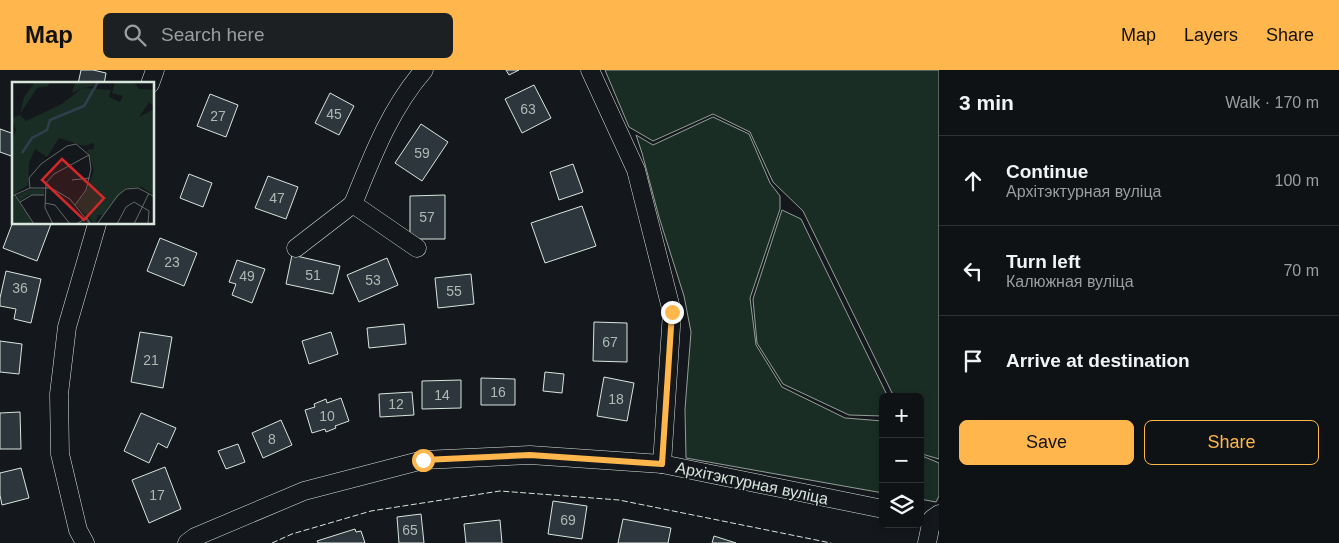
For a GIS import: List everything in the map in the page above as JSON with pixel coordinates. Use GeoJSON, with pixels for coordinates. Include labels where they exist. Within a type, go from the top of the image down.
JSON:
{"type":"FeatureCollection","features":[{"type":"Feature","properties":{"kind":"street"},"geometry":{"type":"LineString","coordinates":[[151,82],[155,70]]}},
{"type":"Feature","properties":{"kind":"street"},"geometry":{"type":"LineString","coordinates":[[296,248],[353,204],[378,140],[414,82],[424,70]]}},
{"type":"Feature","properties":{"kind":"street"},"geometry":{"type":"LineString","coordinates":[[590,70],[636,170],[672,312],[662,464]]}},
{"type":"Feature","properties":{"kind":"street"},"geometry":{"type":"LineString","coordinates":[[353,204],[417,248]]}},
{"type":"Feature","properties":{"kind":"street"},"geometry":{"type":"LineString","coordinates":[[84,543],[78,530],[60,454],[59,394],[67,328],[97,225]]}},
{"type":"Feature","properties":{"kind":"street","name":"Архітэктурная вуліца"},"geometry":{"type":"LineString","coordinates":[[187,543],[195,537],[304,491],[423,460],[530,455],[662,464],[879,508]]}},
{"type":"Feature","properties":{"kind":"street"},"geometry":{"type":"LineString","coordinates":[[927,543],[933,518]]}},
{"type":"Feature","properties":{"kind":"green space"},"geometry":{"type":"Polygon","coordinates":[[[605,70],[939,70],[939,459],[924,455],[924,393],[892,393],[803,211],[773,182],[750,132],[713,114],[653,141],[629,127],[605,70]]]}},
{"type":"Feature","properties":{"kind":"green space"},"geometry":{"type":"Polygon","coordinates":[[[713,117],[749,134],[770,183],[780,196],[780,209],[750,298],[756,345],[782,387],[845,418],[879,421],[879,492],[686,458],[685,409],[691,332],[684,296],[636,135],[653,145],[713,117]]]}},
{"type":"Feature","properties":{"kind":"green space"},"geometry":{"type":"Polygon","coordinates":[[[782,210],[801,219],[886,393],[879,393],[879,416],[849,415],[783,384],[757,343],[753,299],[782,210]]]}},
{"type":"Feature","properties":{"kind":"green space"},"geometry":{"type":"Polygon","coordinates":[[[924,457],[939,463],[939,496],[936,502],[924,500],[924,457]]]}},
{"type":"Feature","properties":{"kind":"building"},"geometry":{"type":"Polygon","coordinates":[[[81,70],[106,73],[104,82],[78,82],[81,70]]]}},
{"type":"Feature","properties":{"kind":"building"},"geometry":{"type":"Polygon","coordinates":[[[506,70],[519,70],[509,75],[506,70]]]}},
{"type":"Feature","properties":{"kind":"building"},"geometry":{"type":"Polygon","coordinates":[[[534,85],[551,118],[522,133],[505,99],[534,85]]]}},
{"type":"Feature","properties":{"kind":"building"},"geometry":{"type":"Polygon","coordinates":[[[330,93],[354,106],[339,135],[315,123],[330,93]]]}},
{"type":"Feature","properties":{"kind":"building"},"geometry":{"type":"Polygon","coordinates":[[[210,94],[238,105],[226,137],[197,126],[210,94]]]}},
{"type":"Feature","properties":{"kind":"building"},"geometry":{"type":"Polygon","coordinates":[[[421,124],[448,142],[422,181],[395,163],[421,124]]]}},
{"type":"Feature","properties":{"kind":"building"},"geometry":{"type":"Polygon","coordinates":[[[0,129],[12,133],[12,156],[0,152],[0,129]]]}},
{"type":"Feature","properties":{"kind":"building"},"geometry":{"type":"Polygon","coordinates":[[[573,164],[583,192],[559,200],[550,172],[573,164]]]}},
{"type":"Feature","properties":{"kind":"building"},"geometry":{"type":"Polygon","coordinates":[[[189,174],[212,183],[203,207],[180,198],[189,174]]]}},
{"type":"Feature","properties":{"kind":"building"},"geometry":{"type":"Polygon","coordinates":[[[268,176],[298,187],[286,219],[255,208],[268,176]]]}},
{"type":"Feature","properties":{"kind":"building"},"geometry":{"type":"Polygon","coordinates":[[[445,195],[445,239],[410,239],[410,196],[445,195]]]}},
{"type":"Feature","properties":{"kind":"building"},"geometry":{"type":"Polygon","coordinates":[[[582,206],[596,246],[545,263],[531,223],[582,206]]]}},
{"type":"Feature","properties":{"kind":"building"},"geometry":{"type":"Polygon","coordinates":[[[12,224],[51,225],[37,261],[3,248],[12,224]]]}},
{"type":"Feature","properties":{"kind":"building"},"geometry":{"type":"Polygon","coordinates":[[[160,238],[197,253],[184,286],[147,271],[160,238]]]}},
{"type":"Feature","properties":{"kind":"building"},"geometry":{"type":"Polygon","coordinates":[[[292,255],[340,266],[333,294],[286,284],[292,255]]]}},
{"type":"Feature","properties":{"kind":"building"},"geometry":{"type":"Polygon","coordinates":[[[387,258],[398,285],[359,302],[347,275],[387,258]]]}},
{"type":"Feature","properties":{"kind":"building"},"geometry":{"type":"Polygon","coordinates":[[[237,260],[265,269],[252,303],[232,295],[236,284],[229,282],[237,260]]]}},
{"type":"Feature","properties":{"kind":"building"},"geometry":{"type":"Polygon","coordinates":[[[6,271],[41,279],[31,323],[14,319],[16,309],[0,306],[6,271]]]}},
{"type":"Feature","properties":{"kind":"building"},"geometry":{"type":"Polygon","coordinates":[[[471,274],[474,304],[438,308],[435,278],[471,274]]]}},
{"type":"Feature","properties":{"kind":"building"},"geometry":{"type":"Polygon","coordinates":[[[594,322],[627,323],[627,362],[593,361],[594,322]]]}},
{"type":"Feature","properties":{"kind":"building"},"geometry":{"type":"Polygon","coordinates":[[[404,324],[406,344],[369,348],[367,328],[404,324]]]}},
{"type":"Feature","properties":{"kind":"building"},"geometry":{"type":"Polygon","coordinates":[[[140,332],[172,337],[163,388],[131,382],[140,332]]]}},
{"type":"Feature","properties":{"kind":"building"},"geometry":{"type":"Polygon","coordinates":[[[331,332],[338,354],[309,364],[302,341],[331,332]]]}},
{"type":"Feature","properties":{"kind":"building"},"geometry":{"type":"Polygon","coordinates":[[[0,341],[22,344],[19,374],[0,372],[0,341]]]}},
{"type":"Feature","properties":{"kind":"building"},"geometry":{"type":"Polygon","coordinates":[[[545,372],[564,374],[562,393],[543,391],[545,372]]]}},
{"type":"Feature","properties":{"kind":"building"},"geometry":{"type":"Polygon","coordinates":[[[604,377],[634,383],[627,421],[597,416],[604,377]]]}},
{"type":"Feature","properties":{"kind":"building"},"geometry":{"type":"Polygon","coordinates":[[[481,378],[515,379],[515,405],[481,405],[481,378]]]}},
{"type":"Feature","properties":{"kind":"building"},"geometry":{"type":"Polygon","coordinates":[[[461,380],[461,408],[422,409],[422,381],[461,380]]]}},
{"type":"Feature","properties":{"kind":"building"},"geometry":{"type":"Polygon","coordinates":[[[412,392],[414,415],[380,417],[379,394],[412,392]]]}},
{"type":"Feature","properties":{"kind":"building"},"geometry":{"type":"Polygon","coordinates":[[[341,398],[349,421],[335,426],[336,428],[326,432],[325,429],[312,433],[305,410],[315,407],[314,404],[326,399],[327,403],[341,398]]]}},
{"type":"Feature","properties":{"kind":"building"},"geometry":{"type":"Polygon","coordinates":[[[20,412],[21,449],[0,449],[0,413],[20,412]]]}},
{"type":"Feature","properties":{"kind":"building"},"geometry":{"type":"Polygon","coordinates":[[[141,413],[176,428],[167,448],[158,443],[149,463],[124,451],[141,413]]]}},
{"type":"Feature","properties":{"kind":"building"},"geometry":{"type":"Polygon","coordinates":[[[281,420],[292,445],[263,458],[252,433],[281,420]]]}},
{"type":"Feature","properties":{"kind":"building"},"geometry":{"type":"Polygon","coordinates":[[[238,444],[245,462],[226,469],[218,451],[238,444]]]}},
{"type":"Feature","properties":{"kind":"building"},"geometry":{"type":"Polygon","coordinates":[[[165,467],[181,509],[149,523],[132,480],[165,467]]]}},
{"type":"Feature","properties":{"kind":"building"},"geometry":{"type":"Polygon","coordinates":[[[21,468],[29,498],[2,505],[0,473],[21,468]]]}},
{"type":"Feature","properties":{"kind":"building"},"geometry":{"type":"Polygon","coordinates":[[[553,501],[587,506],[582,539],[548,534],[553,501]]]}},
{"type":"Feature","properties":{"kind":"building"},"geometry":{"type":"Polygon","coordinates":[[[421,514],[424,543],[399,543],[397,517],[421,514]]]}},
{"type":"Feature","properties":{"kind":"building"},"geometry":{"type":"Polygon","coordinates":[[[623,519],[671,528],[668,543],[618,543],[623,519]]]}},
{"type":"Feature","properties":{"kind":"building"},"geometry":{"type":"Polygon","coordinates":[[[500,520],[502,543],[466,543],[464,524],[500,520]]]}},
{"type":"Feature","properties":{"kind":"building"},"geometry":{"type":"Polygon","coordinates":[[[355,529],[356,532],[361,531],[365,543],[318,543],[317,541],[355,529]]]}},
{"type":"Feature","properties":{"kind":"building"},"geometry":{"type":"Polygon","coordinates":[[[714,536],[736,543],[712,543],[714,536]]]}},
{"type":"Feature","properties":{"kind":"fence"},"geometry":{"type":"LineString","coordinates":[[272,543],[292,534],[371,511],[500,491],[619,500],[831,543]]}},
{"type":"Feature","properties":{"kind":"route"},"geometry":{"type":"LineString","coordinates":[[423,460],[530,455],[662,464],[672,312]]}}]}
